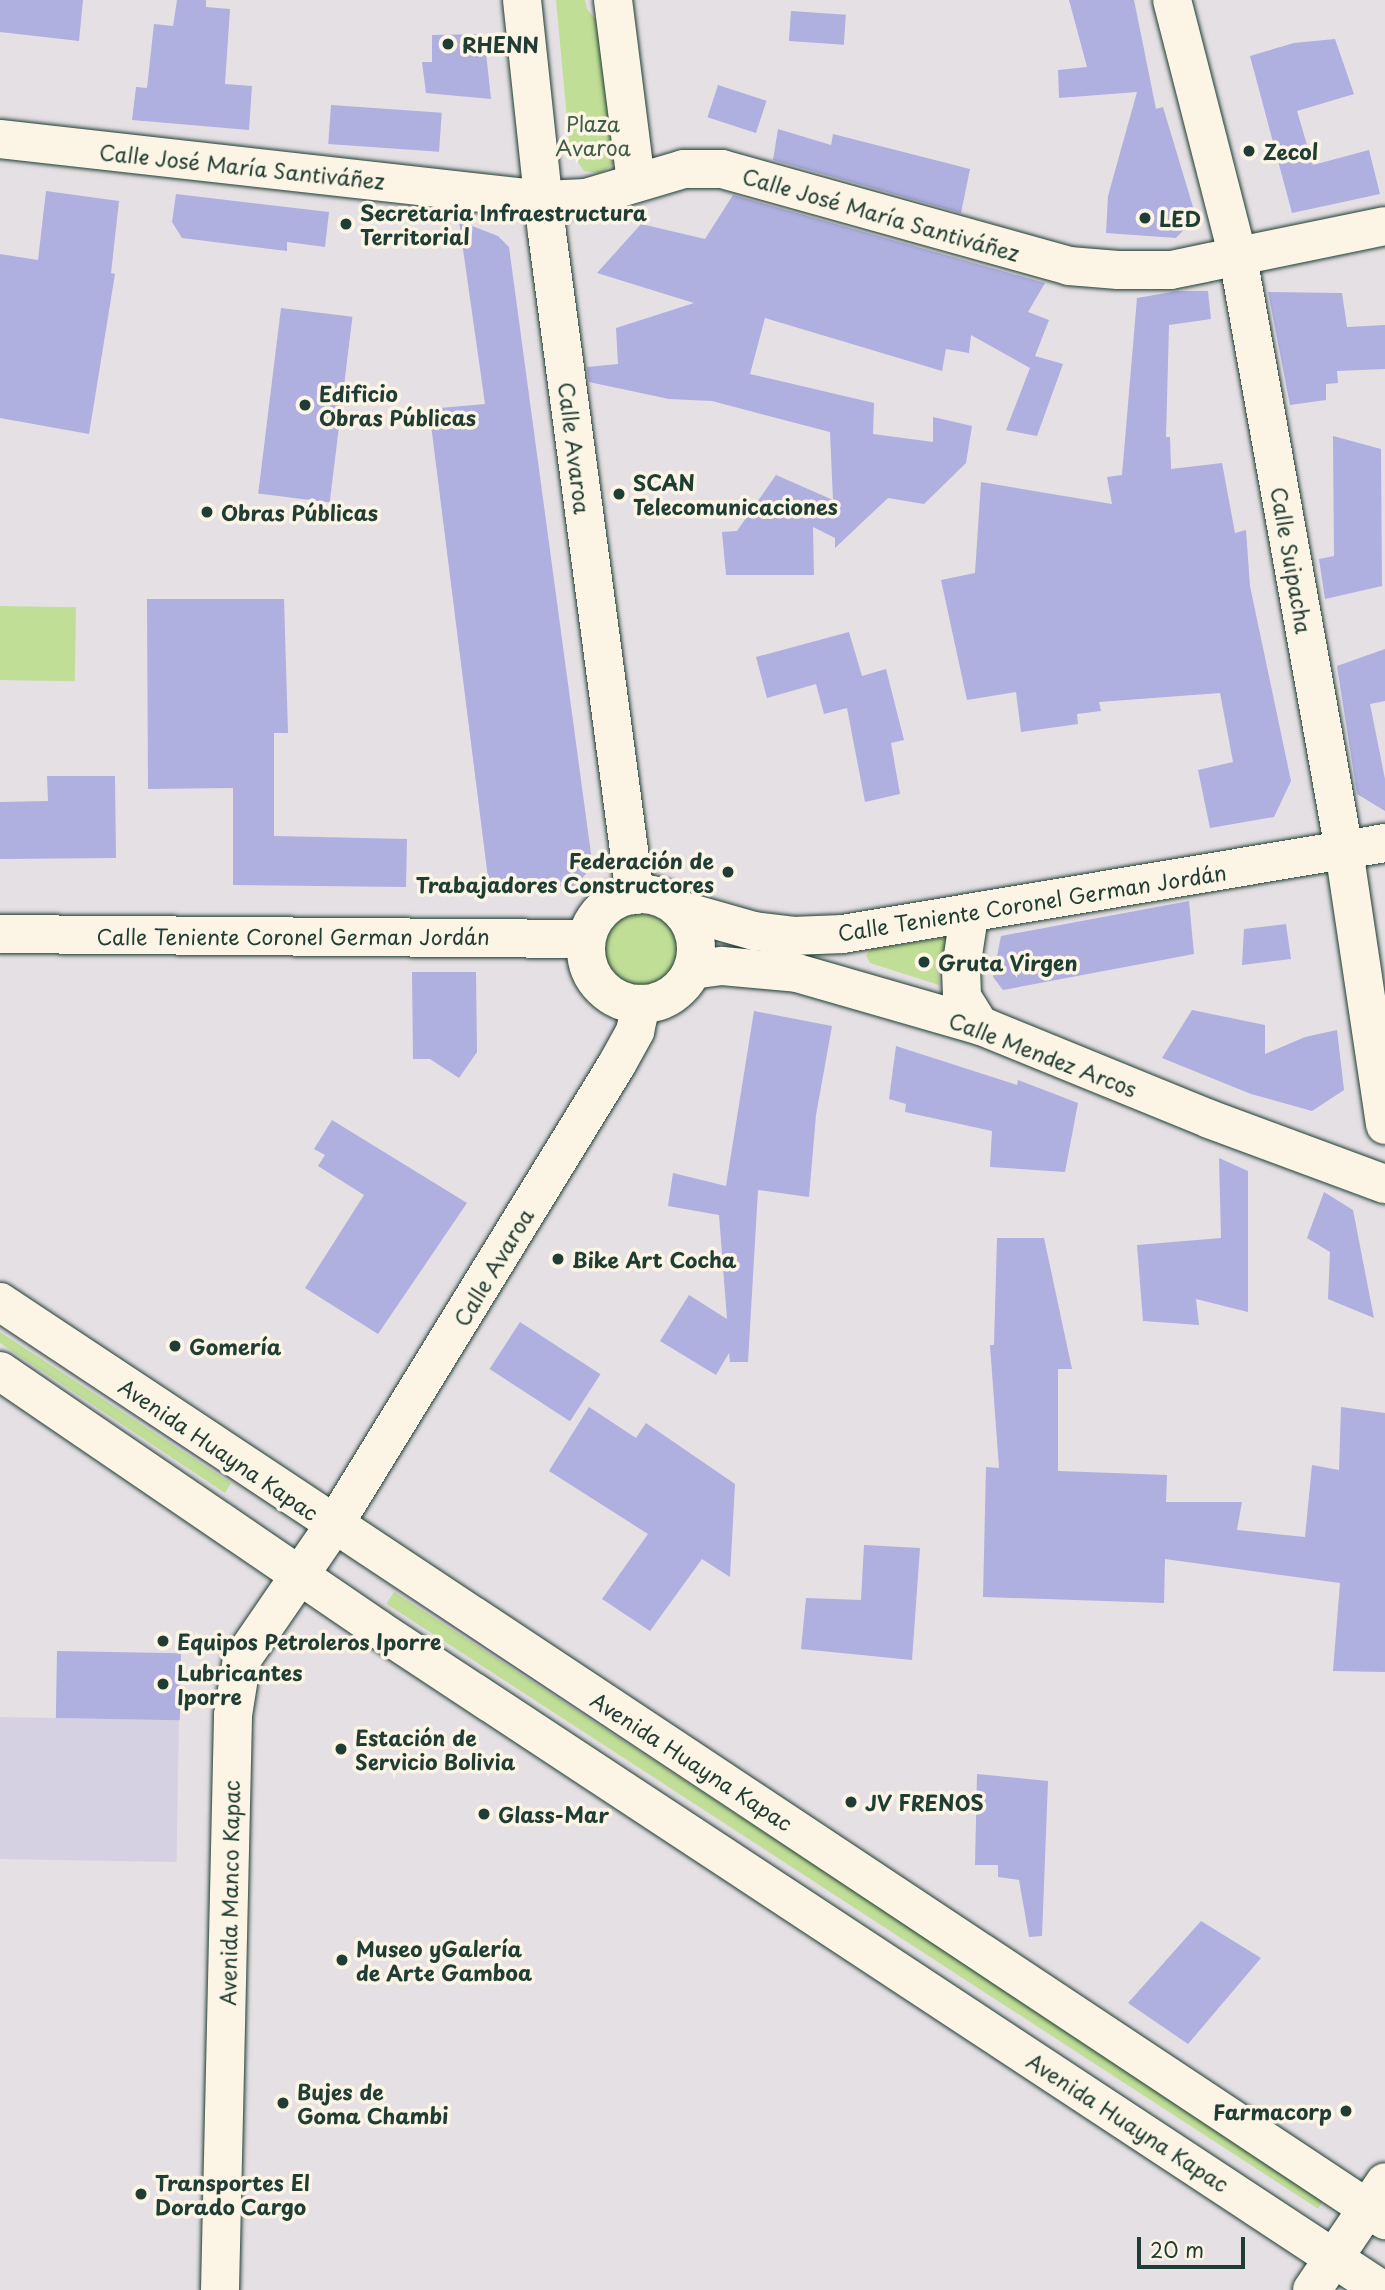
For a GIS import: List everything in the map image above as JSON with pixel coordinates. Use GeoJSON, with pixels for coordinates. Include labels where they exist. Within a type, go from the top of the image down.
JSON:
{"type":"FeatureCollection","features":[{"type":"Feature","properties":{"kind":"street","name":"Calle Avaroa"},"geometry":{"type":"LineString","coordinates":[[523,0],[544,201],[635,895]]}},
{"type":"Feature","properties":{"kind":"street"},"geometry":{"type":"LineString","coordinates":[[613,0],[636,182]]}},
{"type":"Feature","properties":{"kind":"street","name":"Calle Suipacha"},"geometry":{"type":"LineString","coordinates":[[1172,0],[1238,257],[1345,850],[1385,1125]]}},
{"type":"Feature","properties":{"kind":"street","name":"Calle José María Santiváñez"},"geometry":{"type":"LineString","coordinates":[[0,139],[544,201],[586,198],[684,169],[722,169],[1069,266],[1171,270],[1385,226]]}},
{"type":"Feature","properties":{"kind":"street","name":"Calle Teniente Coronel German Jordán"},"geometry":{"type":"LineString","coordinates":[[680,910],[754,931],[792,936],[969,916],[1385,843]]}},
{"type":"Feature","properties":{"kind":"street"},"geometry":{"type":"LineString","coordinates":[[635,895],[651,895],[680,910],[695,938],[692,970],[671,995],[641,1004],[610,995],[598,984],[590,971],[586,939],[604,908],[635,895]]}},
{"type":"Feature","properties":{"kind":"street"},"geometry":{"type":"LineString","coordinates":[[969,916],[961,968],[962,997],[980,1026]]}},
{"type":"Feature","properties":{"kind":"street","name":"Calle Teniente Coronel German Jordán"},"geometry":{"type":"LineString","coordinates":[[0,934],[586,939]]}},
{"type":"Feature","properties":{"kind":"street","name":"Calle Mendez Arcos"},"geometry":{"type":"LineString","coordinates":[[692,970],[722,966],[797,973],[980,1026],[1209,1119],[1385,1184]]}},
{"type":"Feature","properties":{"kind":"street","name":"Calle Avaroa"},"geometry":{"type":"LineString","coordinates":[[334,1525],[617,1064],[635,1031],[641,1004]]}},
{"type":"Feature","properties":{"kind":"street","name":"Avenida Huayna Kapac"},"geometry":{"type":"LineString","coordinates":[[0,1302],[334,1525],[1379,2203]]}},
{"type":"Feature","properties":{"kind":"street","name":"Avenida Huayna Kapac"},"geometry":{"type":"LineString","coordinates":[[0,1371],[300,1577],[1382,2290]]}},
{"type":"Feature","properties":{"kind":"street","name":"Avenida Manco Kapac"},"geometry":{"type":"LineString","coordinates":[[220,2290],[233,1714],[242,1659],[334,1525]]}},
{"type":"Feature","properties":{"kind":"street"},"geometry":{"type":"LineString","coordinates":[[1312,2290],[1334,2257],[1379,2203]]}},
{"type":"Feature","properties":{"kind":"shaded area"},"geometry":{"type":"Polygon","coordinates":[[[0,1717],[179,1720],[176,1862],[0,1859],[0,1717]]]}},
{"type":"Feature","properties":{"kind":"green space","name":"Plaza Avaroa"},"geometry":{"type":"Polygon","coordinates":[[[556,0],[585,0],[587,9],[608,34],[614,164],[600,173],[584,171],[570,151],[556,0]]]}},
{"type":"Feature","properties":{"kind":"green space"},"geometry":{"type":"Polygon","coordinates":[[[0,606],[76,607],[75,681],[0,680],[0,606]]]}},
{"type":"Feature","properties":{"kind":"green space"},"geometry":{"type":"Polygon","coordinates":[[[641,914],[655,917],[667,925],[675,937],[678,951],[675,965],[667,977],[655,985],[641,988],[627,985],[615,977],[607,965],[604,951],[607,937],[615,925],[627,917],[641,914]]]}},
{"type":"Feature","properties":{"kind":"green space"},"geometry":{"type":"Polygon","coordinates":[[[950,937],[938,966],[939,985],[870,963],[866,955],[871,949],[950,937]]]}},
{"type":"Feature","properties":{"kind":"green space"},"geometry":{"type":"Polygon","coordinates":[[[0,1332],[231,1483],[225,1493],[0,1343],[0,1332]]]}},
{"type":"Feature","properties":{"kind":"green space"},"geometry":{"type":"Polygon","coordinates":[[[394,1592],[1326,2197],[1318,2209],[386,1604],[394,1592]]]}},
{"type":"Feature","properties":{"kind":"building"},"geometry":{"type":"Polygon","coordinates":[[[0,0],[83,0],[79,41],[0,32],[0,0]]]}},
{"type":"Feature","properties":{"kind":"building"},"geometry":{"type":"Polygon","coordinates":[[[177,0],[206,0],[206,7],[230,9],[225,84],[252,86],[249,130],[132,120],[136,87],[147,88],[154,24],[173,26],[177,0]]]}},
{"type":"Feature","properties":{"kind":"building"},"geometry":{"type":"Polygon","coordinates":[[[1069,0],[1134,0],[1156,109],[1163,107],[1196,217],[1176,238],[1106,233],[1108,196],[1137,92],[1059,98],[1058,70],[1087,67],[1069,0]]]}},
{"type":"Feature","properties":{"kind":"building"},"geometry":{"type":"Polygon","coordinates":[[[791,11],[846,15],[844,45],[789,41],[791,11]]]}},
{"type":"Feature","properties":{"kind":"building"},"geometry":{"type":"Polygon","coordinates":[[[484,34],[491,99],[426,93],[422,62],[432,62],[432,35],[484,34]]]}},
{"type":"Feature","properties":{"kind":"building"},"geometry":{"type":"Polygon","coordinates":[[[1335,39],[1354,94],[1297,111],[1313,165],[1369,150],[1380,194],[1292,213],[1250,56],[1294,43],[1335,39]]]}},
{"type":"Feature","properties":{"kind":"building"},"geometry":{"type":"Polygon","coordinates":[[[718,85],[767,101],[756,133],[707,117],[718,85]]]}},
{"type":"Feature","properties":{"kind":"building"},"geometry":{"type":"Polygon","coordinates":[[[331,105],[442,113],[439,152],[328,144],[331,105]]]}},
{"type":"Feature","properties":{"kind":"building"},"geometry":{"type":"Polygon","coordinates":[[[778,129],[831,145],[833,134],[970,169],[961,213],[773,160],[778,129]]]}},
{"type":"Feature","properties":{"kind":"building"},"geometry":{"type":"Polygon","coordinates":[[[46,191],[119,201],[111,273],[115,274],[89,434],[0,418],[0,254],[38,260],[46,191]]]}},
{"type":"Feature","properties":{"kind":"building"},"geometry":{"type":"Polygon","coordinates":[[[176,194],[329,212],[325,247],[287,242],[287,251],[182,238],[172,222],[176,194]]]}},
{"type":"Feature","properties":{"kind":"building"},"geometry":{"type":"Polygon","coordinates":[[[733,195],[1045,283],[1028,312],[1049,320],[1035,356],[1063,364],[1037,436],[1006,430],[1030,368],[971,335],[969,353],[946,349],[942,371],[765,318],[750,374],[874,403],[873,434],[933,442],[933,417],[972,426],[966,463],[924,504],[888,498],[835,548],[835,538],[813,527],[814,575],[726,575],[722,532],[737,531],[776,475],[833,500],[830,432],[712,401],[669,399],[589,382],[587,367],[618,364],[616,328],[694,303],[597,273],[641,224],[705,239],[733,195]]]}},
{"type":"Feature","properties":{"kind":"building"},"geometry":{"type":"Polygon","coordinates":[[[459,221],[498,236],[509,247],[591,854],[588,871],[576,886],[489,886],[429,409],[485,404],[459,221]]]}},
{"type":"Feature","properties":{"kind":"building"},"geometry":{"type":"Polygon","coordinates":[[[1178,291],[1208,291],[1211,319],[1169,325],[1166,437],[1170,437],[1171,469],[1222,463],[1235,533],[1246,530],[1250,586],[1291,781],[1274,817],[1210,828],[1198,770],[1233,762],[1220,693],[1099,702],[1101,711],[1077,714],[1078,724],[1021,732],[1016,692],[967,700],[941,580],[975,573],[981,482],[1112,504],[1107,477],[1122,475],[1137,298],[1178,291]]]}},
{"type":"Feature","properties":{"kind":"building"},"geometry":{"type":"Polygon","coordinates":[[[1268,292],[1342,293],[1347,327],[1385,325],[1385,369],[1337,371],[1338,383],[1326,384],[1326,400],[1290,405],[1268,292]]]}},
{"type":"Feature","properties":{"kind":"building","name":"Edificio Obras Públicas"},"geometry":{"type":"Polygon","coordinates":[[[281,308],[352,317],[330,502],[258,494],[281,308]]]}},
{"type":"Feature","properties":{"kind":"building"},"geometry":{"type":"Polygon","coordinates":[[[1333,436],[1381,449],[1382,586],[1325,599],[1319,559],[1334,556],[1333,436]]]}},
{"type":"Feature","properties":{"kind":"building"},"geometry":{"type":"Polygon","coordinates":[[[147,599],[284,599],[288,733],[274,733],[274,836],[407,839],[406,887],[233,885],[233,788],[148,789],[147,599]]]}},
{"type":"Feature","properties":{"kind":"building"},"geometry":{"type":"Polygon","coordinates":[[[849,632],[862,676],[886,669],[904,740],[891,743],[900,794],[865,802],[847,708],[824,714],[816,684],[767,698],[756,657],[849,632]]]}},
{"type":"Feature","properties":{"kind":"building"},"geometry":{"type":"Polygon","coordinates":[[[1385,649],[1385,701],[1370,704],[1385,779],[1385,811],[1357,794],[1337,666],[1385,649]]]}},
{"type":"Feature","properties":{"kind":"building"},"geometry":{"type":"Polygon","coordinates":[[[47,776],[115,776],[116,858],[0,859],[0,802],[48,801],[47,776]]]}},
{"type":"Feature","properties":{"kind":"building"},"geometry":{"type":"Polygon","coordinates":[[[1189,901],[1194,954],[1003,990],[993,977],[1001,936],[1189,901]]]}},
{"type":"Feature","properties":{"kind":"building"},"geometry":{"type":"Polygon","coordinates":[[[1286,924],[1291,959],[1242,965],[1244,929],[1286,924]]]}},
{"type":"Feature","properties":{"kind":"building"},"geometry":{"type":"Polygon","coordinates":[[[412,972],[476,972],[477,1052],[459,1078],[430,1059],[413,1059],[412,972]]]}},
{"type":"Feature","properties":{"kind":"building"},"geometry":{"type":"Polygon","coordinates":[[[1192,1010],[1265,1025],[1265,1054],[1305,1037],[1337,1030],[1344,1090],[1312,1111],[1251,1094],[1162,1058],[1192,1010]]]}},
{"type":"Feature","properties":{"kind":"building"},"geometry":{"type":"Polygon","coordinates":[[[754,1011],[832,1026],[816,1115],[809,1197],[758,1190],[748,1362],[730,1362],[729,1353],[716,1375],[660,1341],[689,1295],[727,1319],[719,1215],[668,1206],[673,1173],[726,1186],[754,1011]]]}},
{"type":"Feature","properties":{"kind":"building"},"geometry":{"type":"Polygon","coordinates":[[[896,1046],[1017,1085],[1018,1080],[1078,1103],[1065,1172],[990,1167],[992,1131],[905,1112],[906,1104],[889,1099],[896,1046]]]}},
{"type":"Feature","properties":{"kind":"building"},"geometry":{"type":"Polygon","coordinates":[[[332,1120],[467,1203],[378,1334],[305,1288],[364,1195],[318,1166],[325,1155],[314,1149],[332,1120]]]}},
{"type":"Feature","properties":{"kind":"building"},"geometry":{"type":"Polygon","coordinates":[[[1219,1158],[1248,1171],[1248,1312],[1196,1299],[1199,1325],[1143,1321],[1137,1245],[1221,1238],[1219,1158]]]}},
{"type":"Feature","properties":{"kind":"building"},"geometry":{"type":"Polygon","coordinates":[[[1324,1192],[1353,1210],[1374,1318],[1328,1299],[1330,1252],[1307,1238],[1324,1192]]]}},
{"type":"Feature","properties":{"kind":"building"},"geometry":{"type":"Polygon","coordinates":[[[997,1238],[1044,1238],[1072,1369],[1058,1369],[1058,1471],[1167,1475],[1166,1502],[1242,1502],[1237,1530],[1305,1537],[1312,1465],[1339,1470],[1341,1407],[1385,1413],[1385,1672],[1333,1671],[1340,1583],[1165,1559],[1164,1603],[983,1597],[986,1467],[999,1468],[990,1345],[994,1345],[997,1238]]]}},
{"type":"Feature","properties":{"kind":"building"},"geometry":{"type":"Polygon","coordinates":[[[520,1322],[601,1374],[570,1421],[490,1369],[520,1322]]]}},
{"type":"Feature","properties":{"kind":"building"},"geometry":{"type":"Polygon","coordinates":[[[589,1407],[636,1438],[646,1423],[735,1484],[730,1577],[702,1559],[650,1631],[602,1599],[648,1534],[549,1471],[589,1407]]]}},
{"type":"Feature","properties":{"kind":"building"},"geometry":{"type":"Polygon","coordinates":[[[864,1545],[920,1548],[912,1660],[801,1649],[806,1598],[861,1600],[864,1545]]]}},
{"type":"Feature","properties":{"kind":"building"},"geometry":{"type":"Polygon","coordinates":[[[57,1651],[181,1653],[180,1720],[56,1718],[57,1651]]]}},
{"type":"Feature","properties":{"kind":"building"},"geometry":{"type":"Polygon","coordinates":[[[977,1774],[1048,1781],[1042,1936],[1029,1937],[1019,1880],[998,1877],[998,1865],[975,1865],[977,1774]]]}},
{"type":"Feature","properties":{"kind":"building"},"geometry":{"type":"Polygon","coordinates":[[[1201,1921],[1261,1958],[1188,2044],[1128,2003],[1201,1921]]]}},
{"type":"Feature","properties":{"kind":"place","name":"RHENN"},"geometry":{"type":"Point","coordinates":[448,44]}},
{"type":"Feature","properties":{"kind":"place","name":"Zecol"},"geometry":{"type":"Point","coordinates":[1249,151]}},
{"type":"Feature","properties":{"kind":"place","name":"LED"},"geometry":{"type":"Point","coordinates":[1145,218]}},
{"type":"Feature","properties":{"kind":"place","name":"Secretaria Infraestructura Territorial"},"geometry":{"type":"Point","coordinates":[346,224]}},
{"type":"Feature","properties":{"kind":"place","name":"Edificio Obras Públicas"},"geometry":{"type":"Point","coordinates":[305,405]}},
{"type":"Feature","properties":{"kind":"place","name":"SCAN Telecomunicaciones"},"geometry":{"type":"Point","coordinates":[619,494]}},
{"type":"Feature","properties":{"kind":"place","name":"Obras Públicas"},"geometry":{"type":"Point","coordinates":[207,512]}},
{"type":"Feature","properties":{"kind":"place","name":"Federación de Trabajadores Constructores"},"geometry":{"type":"Point","coordinates":[728,872]}},
{"type":"Feature","properties":{"kind":"place","name":"Gruta Virgen"},"geometry":{"type":"Point","coordinates":[924,962]}},
{"type":"Feature","properties":{"kind":"place","name":"Bike Art Cocha"},"geometry":{"type":"Point","coordinates":[558,1259]}},
{"type":"Feature","properties":{"kind":"place","name":"Gomería"},"geometry":{"type":"Point","coordinates":[175,1346]}},
{"type":"Feature","properties":{"kind":"place","name":"Equipos Petroleros Iporre"},"geometry":{"type":"Point","coordinates":[163,1641]}},
{"type":"Feature","properties":{"kind":"place","name":"Lubricantes Iporre"},"geometry":{"type":"Point","coordinates":[163,1684]}},
{"type":"Feature","properties":{"kind":"place","name":"Estación de Servicio Bolivia"},"geometry":{"type":"Point","coordinates":[341,1749]}},
{"type":"Feature","properties":{"kind":"place","name":"JV FRENOS"},"geometry":{"type":"Point","coordinates":[851,1802]}},
{"type":"Feature","properties":{"kind":"place","name":"Glass-Mar"},"geometry":{"type":"Point","coordinates":[484,1814]}},
{"type":"Feature","properties":{"kind":"place","name":"Museo yGalería de Arte Gamboa"},"geometry":{"type":"Point","coordinates":[342,1960]}},
{"type":"Feature","properties":{"kind":"place","name":"Bujes de Goma Chambi"},"geometry":{"type":"Point","coordinates":[283,2103]}},
{"type":"Feature","properties":{"kind":"place","name":"Farmacorp"},"geometry":{"type":"Point","coordinates":[1346,2111]}},
{"type":"Feature","properties":{"kind":"place","name":"Transportes El Dorado Cargo"},"geometry":{"type":"Point","coordinates":[141,2194]}}]}
